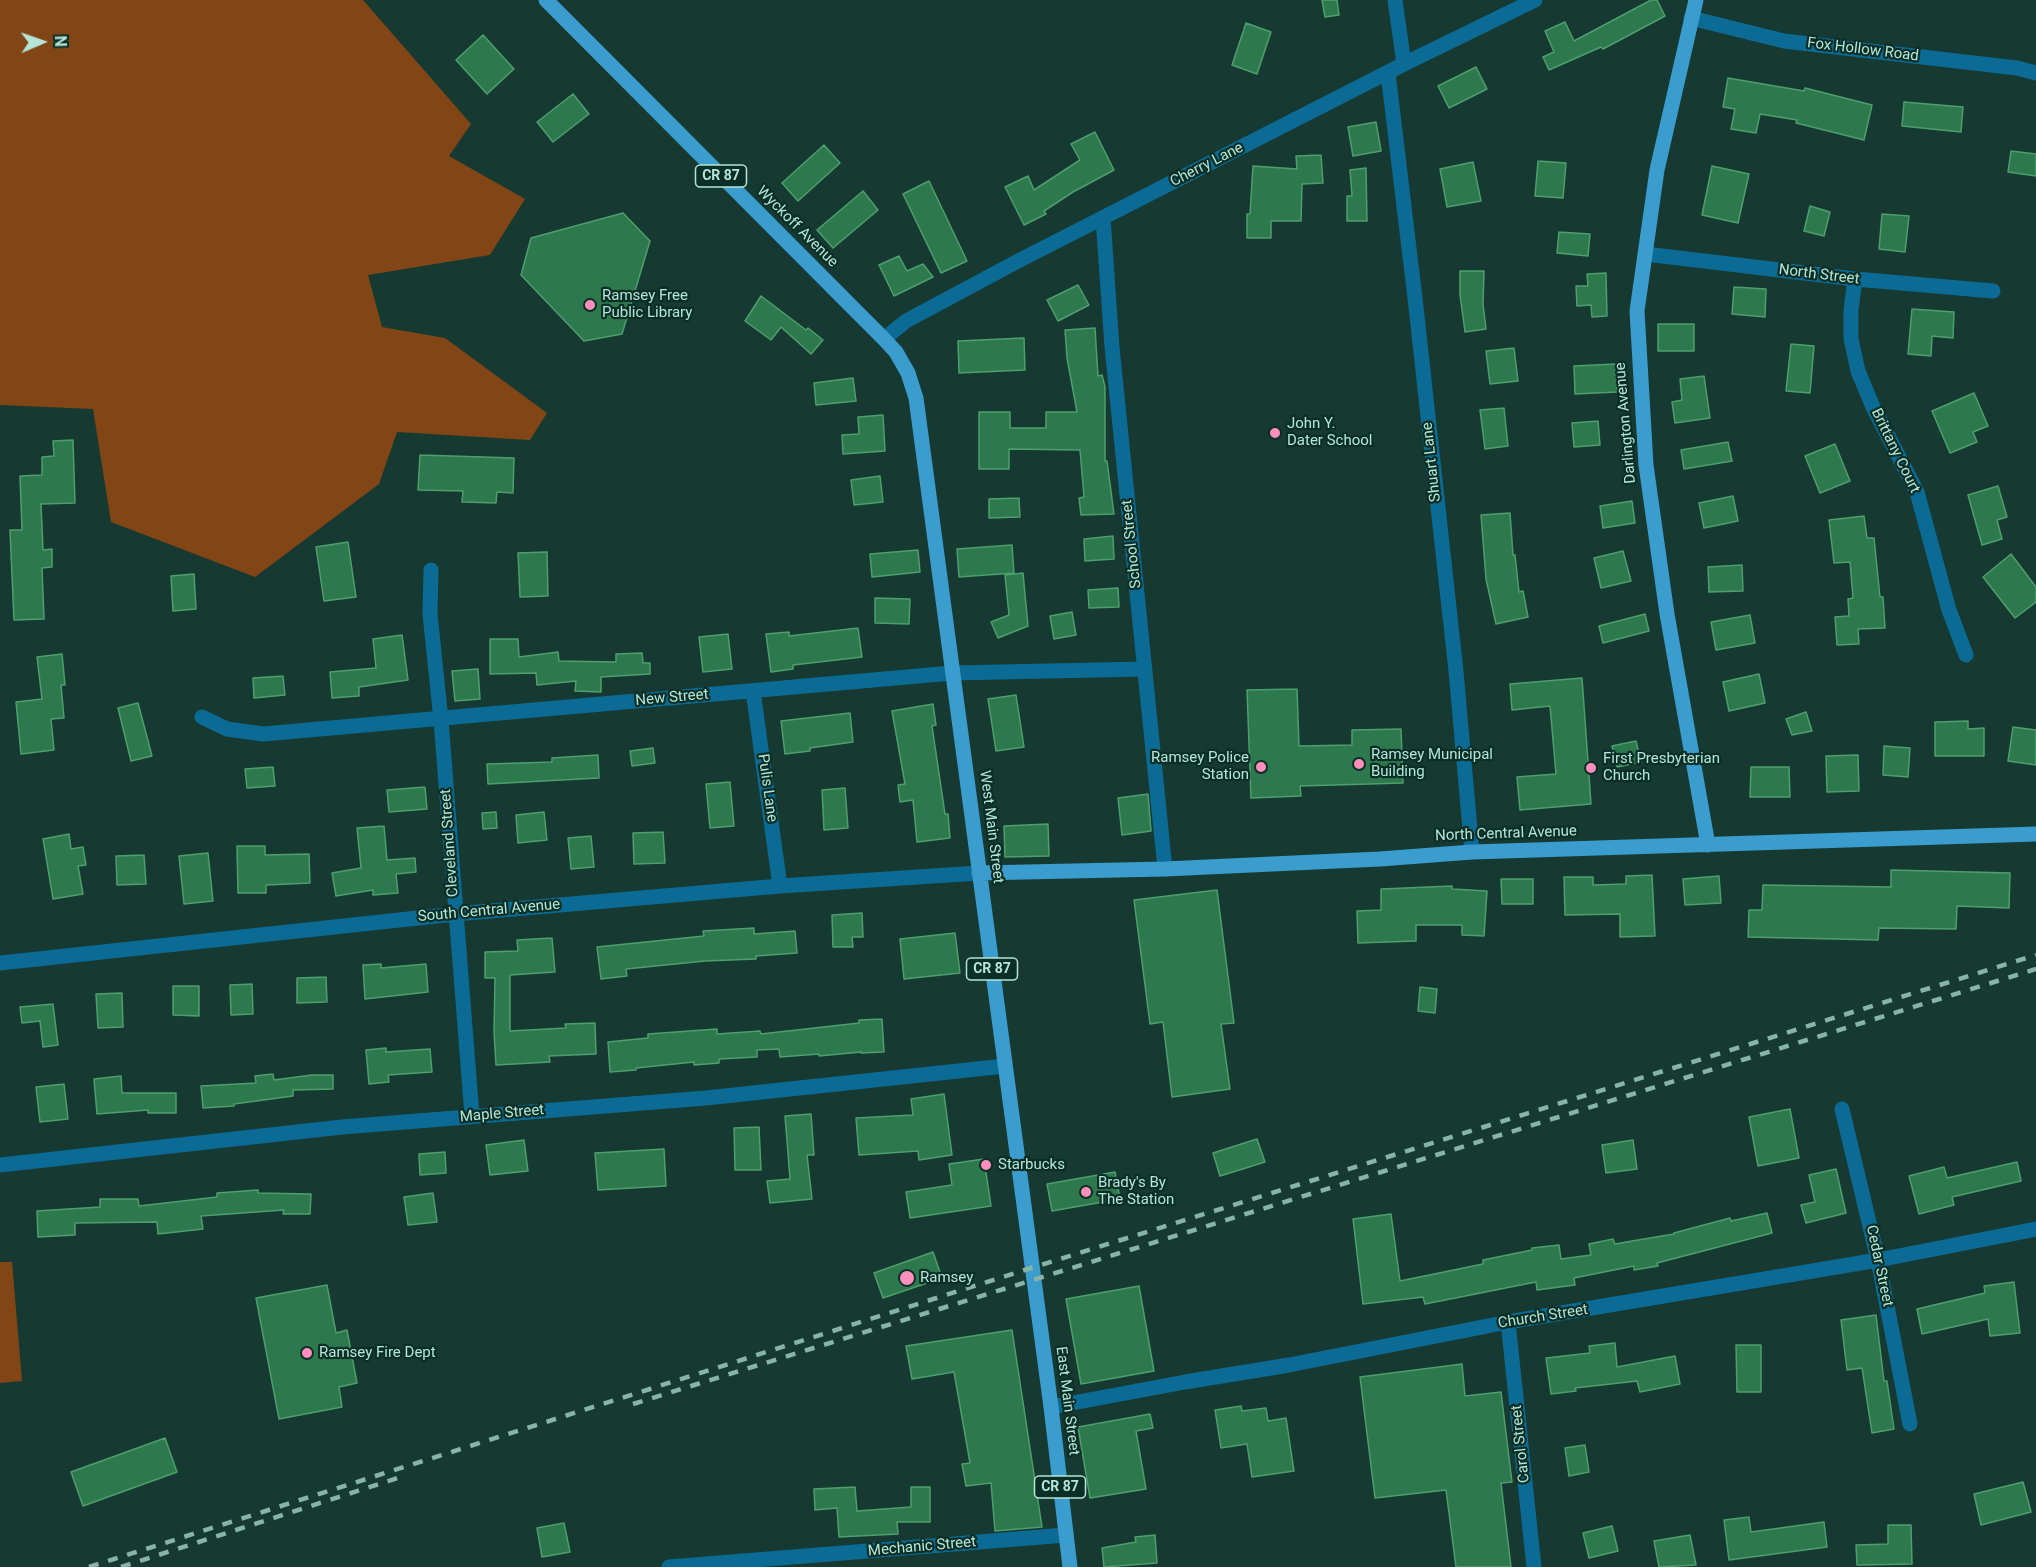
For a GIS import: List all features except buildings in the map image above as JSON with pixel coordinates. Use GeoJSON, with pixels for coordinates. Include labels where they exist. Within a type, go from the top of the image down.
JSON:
{"type":"FeatureCollection","features":[{"type":"Feature","properties":{"kind":"main road","name":"Wyckoff Avenue"},"geometry":{"type":"LineString","coordinates":[[546,0],[896,352]]}},
{"type":"Feature","properties":{"kind":"main road","name":"Darlington Avenue"},"geometry":{"type":"LineString","coordinates":[[1696,0],[1657,170],[1637,311],[1646,465],[1666,614],[1708,845]]}},
{"type":"Feature","properties":{"kind":"main road","name":"West Main Street"},"geometry":{"type":"LineString","coordinates":[[896,352],[908,373],[916,398],[1037,1311]]}},
{"type":"Feature","properties":{"kind":"main road","name":"North Central Avenue"},"geometry":{"type":"LineString","coordinates":[[978,873],[1165,869],[1368,860],[1472,852],[2036,834]]}},
{"type":"Feature","properties":{"kind":"main road","name":"East Main Street"},"geometry":{"type":"LineString","coordinates":[[1037,1311],[1071,1567]]}},
{"type":"Feature","properties":{"kind":"street"},"geometry":{"type":"LineString","coordinates":[[1395,0],[1404,64]]}},
{"type":"Feature","properties":{"kind":"street","name":"Cherry Lane"},"geometry":{"type":"LineString","coordinates":[[884,339],[906,321],[1010,265],[1404,64],[1535,0]]}},
{"type":"Feature","properties":{"kind":"street","name":"Fox Hollow Road"},"geometry":{"type":"LineString","coordinates":[[1691,18],[1784,41],[2017,68],[2036,73]]}},
{"type":"Feature","properties":{"kind":"street","name":"Shuart Lane"},"geometry":{"type":"LineString","coordinates":[[1388,73],[1456,671],[1472,852]]}},
{"type":"Feature","properties":{"kind":"street","name":"School Street"},"geometry":{"type":"LineString","coordinates":[[1103,218],[1112,347],[1165,869]]}},
{"type":"Feature","properties":{"kind":"street","name":"North Street"},"geometry":{"type":"LineString","coordinates":[[1645,254],[1855,279],[1993,291]]}},
{"type":"Feature","properties":{"kind":"street","name":"Brittany Court"},"geometry":{"type":"LineString","coordinates":[[1855,279],[1851,310],[1851,339],[1858,371],[1917,492],[1949,610],[1966,655]]}},
{"type":"Feature","properties":{"kind":"street","name":"Cleveland Street"},"geometry":{"type":"LineString","coordinates":[[431,570],[430,614],[441,720],[472,1116]]}},
{"type":"Feature","properties":{"kind":"street","name":"New Street"},"geometry":{"type":"LineString","coordinates":[[201,717],[227,729],[262,734],[441,720],[952,673],[1145,669]]}},
{"type":"Feature","properties":{"kind":"street","name":"Pulis Lane"},"geometry":{"type":"LineString","coordinates":[[753,691],[780,886]]}},
{"type":"Feature","properties":{"kind":"street","name":"South Central Avenue"},"geometry":{"type":"LineString","coordinates":[[0,963],[455,914],[780,886],[978,873]]}},
{"type":"Feature","properties":{"kind":"street","name":"Maple Street"},"geometry":{"type":"LineString","coordinates":[[0,1165],[342,1127],[706,1098],[1005,1066]]}},
{"type":"Feature","properties":{"kind":"street","name":"Cedar Street"},"geometry":{"type":"LineString","coordinates":[[1842,1110],[1878,1260],[1910,1424]]}},
{"type":"Feature","properties":{"kind":"street","name":"Church Street"},"geometry":{"type":"LineString","coordinates":[[1051,1407],[1289,1365],[1508,1322],[1878,1260],[2036,1229]]}},
{"type":"Feature","properties":{"kind":"street","name":"Carol Street"},"geometry":{"type":"LineString","coordinates":[[1508,1322],[1534,1567]]}},
{"type":"Feature","properties":{"kind":"street","name":"Mechanic Street"},"geometry":{"type":"LineString","coordinates":[[669,1567],[756,1564],[1066,1535]]}},
{"type":"Feature","properties":{"kind":"shaded area"},"geometry":{"type":"Polygon","coordinates":[[[0,0],[363,0],[471,124],[449,156],[525,199],[490,255],[368,275],[382,327],[445,338],[547,413],[530,440],[397,432],[379,484],[255,577],[111,522],[93,409],[0,405],[0,0]]]}},
{"type":"Feature","properties":{"kind":"shaded area"},"geometry":{"type":"Polygon","coordinates":[[[0,1262],[12,1262],[22,1381],[0,1383],[0,1262]]]}},
{"type":"Feature","properties":{"kind":"railway"},"geometry":{"type":"LineString","coordinates":[[89,1567],[1031,1268],[2036,955]]}},
{"type":"Feature","properties":{"kind":"railway"},"geometry":{"type":"LineString","coordinates":[[633,1404],[2036,969]]}},
{"type":"Feature","properties":{"kind":"railway"},"geometry":{"type":"LineString","coordinates":[[121,1567],[404,1476]]}},
{"type":"Feature","properties":{"kind":"place","name":"Ramsey Free Public Library"},"geometry":{"type":"Point","coordinates":[590,305]}},
{"type":"Feature","properties":{"kind":"place","name":"John Y. Dater School"},"geometry":{"type":"Point","coordinates":[1275,433]}},
{"type":"Feature","properties":{"kind":"place","name":"Ramsey Municipal Building"},"geometry":{"type":"Point","coordinates":[1359,764]}},
{"type":"Feature","properties":{"kind":"place","name":"Ramsey Police Station"},"geometry":{"type":"Point","coordinates":[1261,767]}},
{"type":"Feature","properties":{"kind":"place","name":"First Presbyterian Church"},"geometry":{"type":"Point","coordinates":[1591,768]}},
{"type":"Feature","properties":{"kind":"place","name":"Starbucks"},"geometry":{"type":"Point","coordinates":[986,1165]}},
{"type":"Feature","properties":{"kind":"place","name":"Brady's By The Station"},"geometry":{"type":"Point","coordinates":[1086,1192]}},
{"type":"Feature","properties":{"kind":"place","name":"Ramsey"},"geometry":{"type":"Point","coordinates":[907,1278]}},
{"type":"Feature","properties":{"kind":"place","name":"Ramsey Fire Dept"},"geometry":{"type":"Point","coordinates":[307,1353]}}]}
